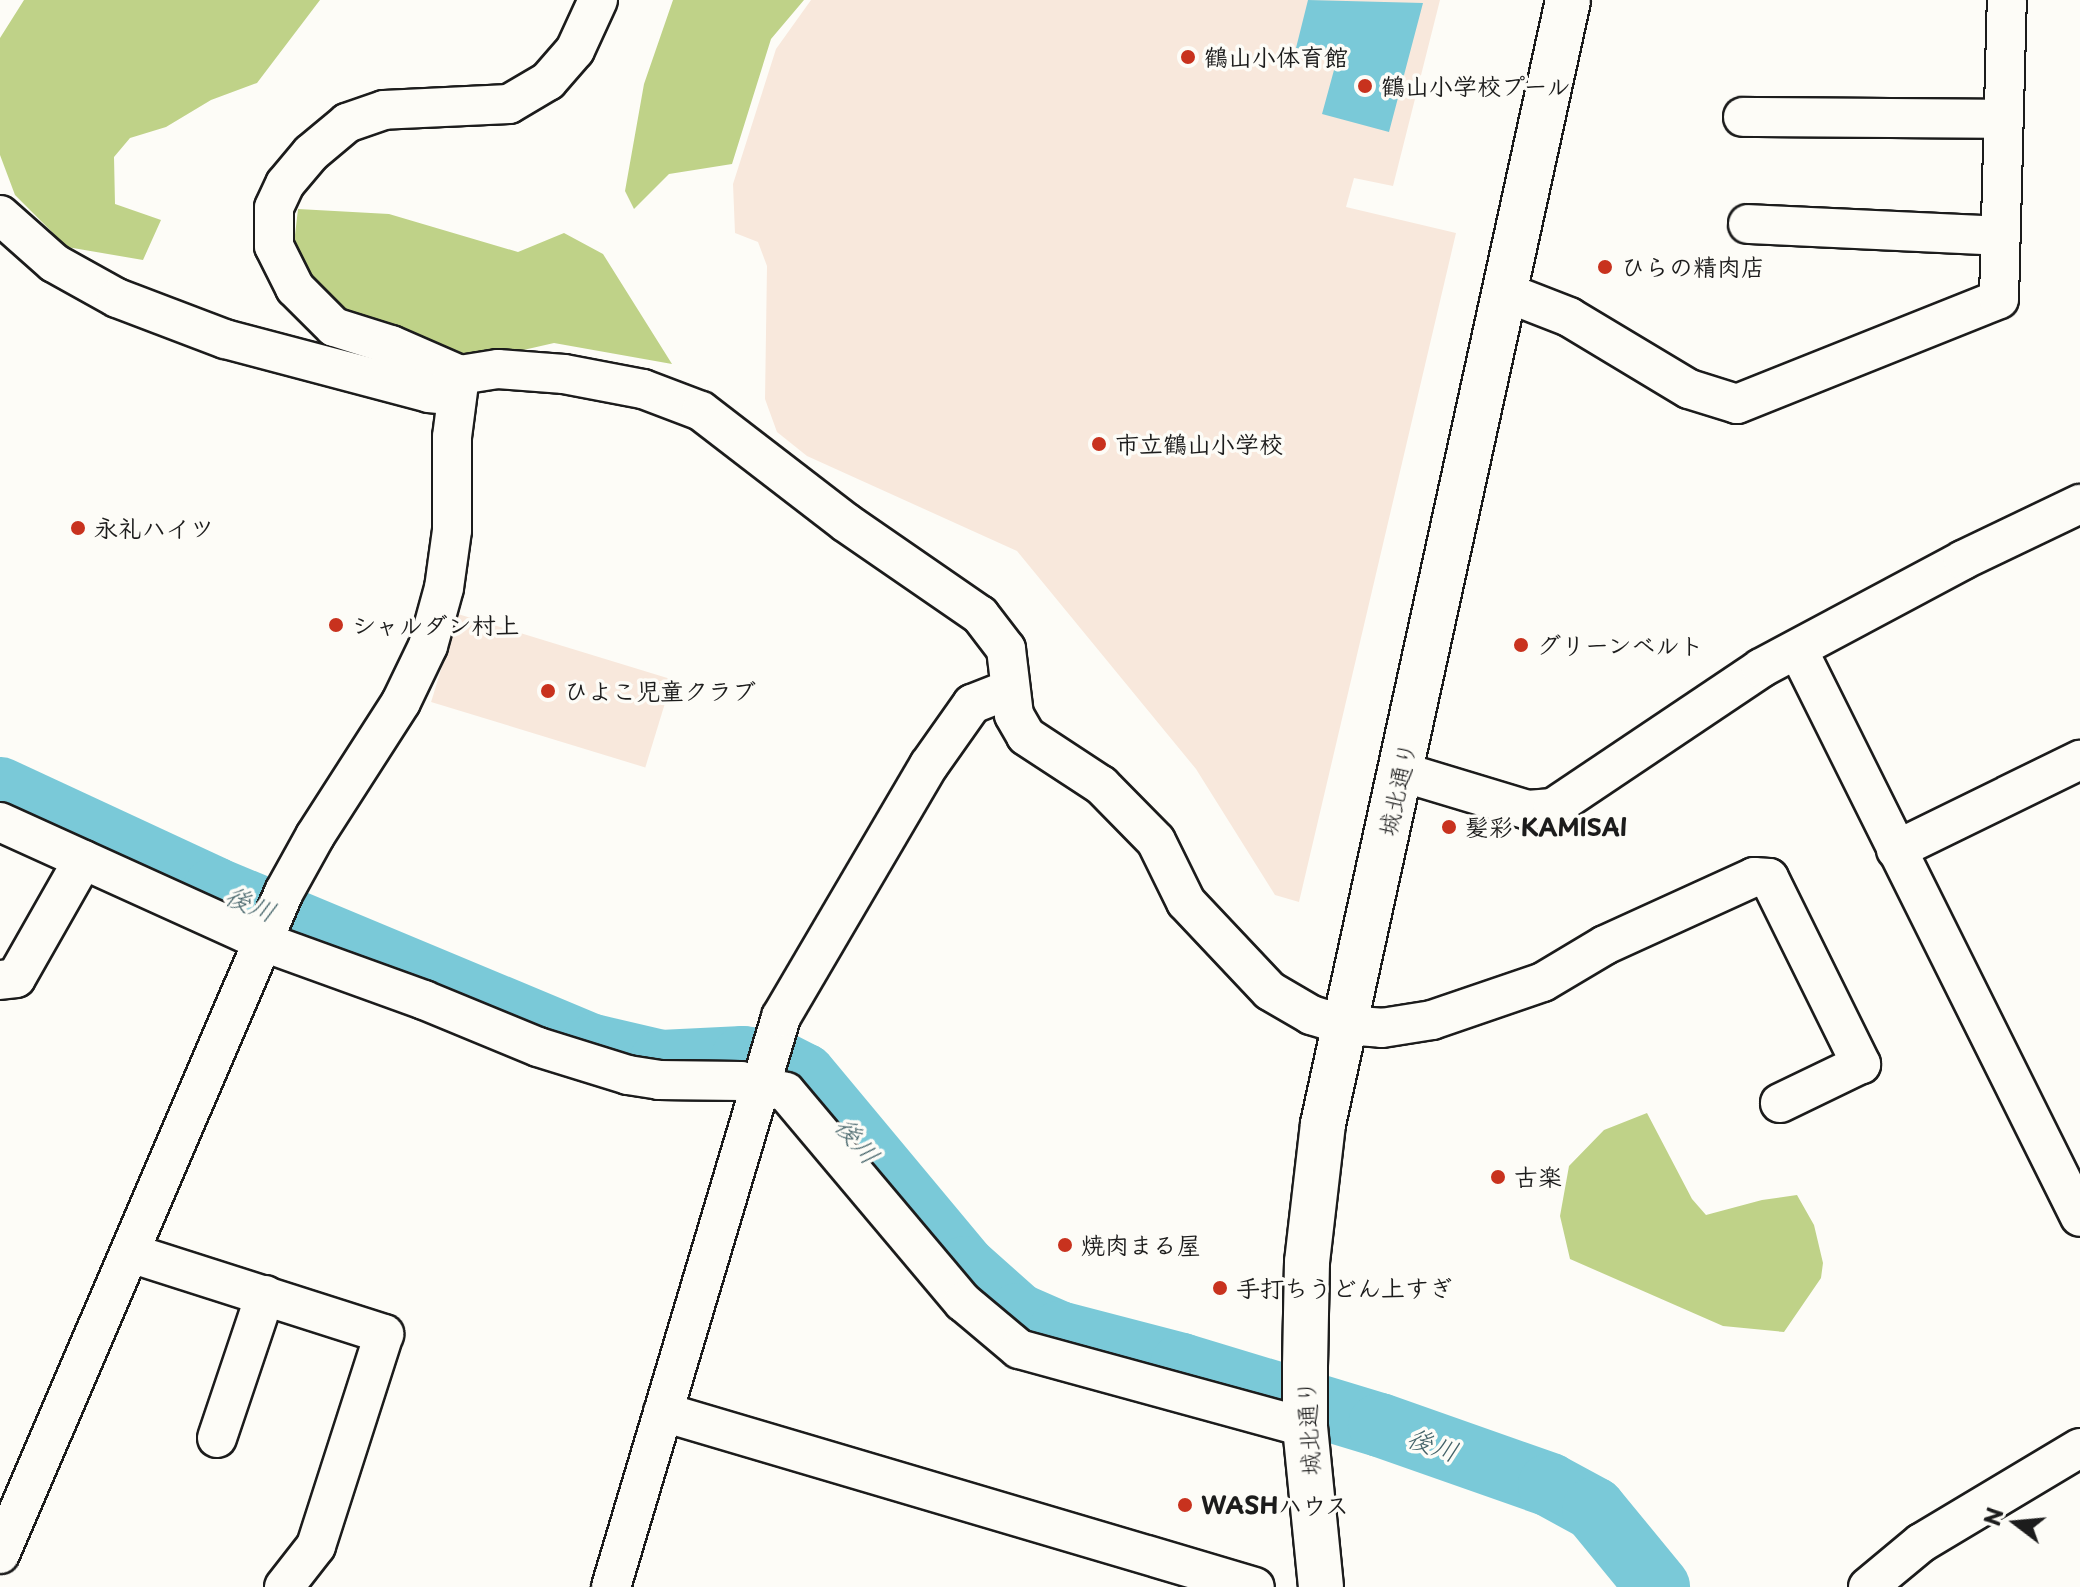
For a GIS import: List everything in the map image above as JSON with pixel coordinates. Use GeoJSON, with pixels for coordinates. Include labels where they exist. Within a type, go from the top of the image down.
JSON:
{"type":"FeatureCollection","features":[{"type":"Feature","properties":{"kind":"street"},"geometry":{"type":"LineString","coordinates":[[458,386],[391,345],[334,327],[295,288],[274,246],[274,208],[294,174],[347,123],[384,110],[509,104],[548,81],[575,50],[598,0]]}},
{"type":"Feature","properties":{"kind":"street","name":"城北通り"},"geometry":{"type":"LineString","coordinates":[[1321,1587],[1305,1425],[1305,1366],[1307,1262],[1323,1124],[1568,0]]}},
{"type":"Feature","properties":{"kind":"street"},"geometry":{"type":"LineString","coordinates":[[1505,292],[1569,317],[1689,389],[1737,404],[1999,299],[2007,0]]}},
{"type":"Feature","properties":{"kind":"street"},"geometry":{"type":"LineString","coordinates":[[1743,117],[2004,119]]}},
{"type":"Feature","properties":{"kind":"street"},"geometry":{"type":"LineString","coordinates":[[0,215],[54,263],[117,298],[225,339],[429,393],[458,386],[498,369],[564,374],[643,389],[701,411],[845,522],[980,615],[1006,649],[1014,715],[1026,736],[1101,785],[1156,841],[1186,902],[1270,991],[1311,1015],[1343,1025],[1382,1028],[1432,1020],[1543,982],[1605,945],[1754,877],[1769,878],[1861,1064],[1780,1103]]}},
{"type":"Feature","properties":{"kind":"street"},"geometry":{"type":"LineString","coordinates":[[1748,224],[2001,236]]}},
{"type":"Feature","properties":{"kind":"street"},"geometry":{"type":"LineString","coordinates":[[0,1554],[273,919],[315,836],[401,702],[428,646],[444,588],[452,530],[452,437],[458,386]]}},
{"type":"Feature","properties":{"kind":"street"},"geometry":{"type":"LineString","coordinates":[[1402,772],[1528,810],[1553,808],[1761,668],[1963,560],[2080,504]]}},
{"type":"Feature","properties":{"kind":"street"},"geometry":{"type":"LineString","coordinates":[[1798,650],[2080,1217]]}},
{"type":"Feature","properties":{"kind":"street"},"geometry":{"type":"LineString","coordinates":[[611,1587],[781,1017],[929,765],[972,704],[1010,689]]}},
{"type":"Feature","properties":{"kind":"street"},"geometry":{"type":"LineString","coordinates":[[1896,850],[2076,771]]}},
{"type":"Feature","properties":{"kind":"street"},"geometry":{"type":"LineString","coordinates":[[0,822],[83,860],[273,919],[424,1000],[538,1047],[628,1075],[659,1080],[764,1068]]}},
{"type":"Feature","properties":{"kind":"street"},"geometry":{"type":"LineString","coordinates":[[0,980],[16,978],[83,860]]}},
{"type":"Feature","properties":{"kind":"street"},"geometry":{"type":"LineString","coordinates":[[764,1068],[963,1302],[1019,1349],[1305,1425]]}},
{"type":"Feature","properties":{"kind":"street"},"geometry":{"type":"LineString","coordinates":[[130,1253],[384,1334],[316,1546],[284,1587]]}},
{"type":"Feature","properties":{"kind":"street"},"geometry":{"type":"LineString","coordinates":[[217,1438],[265,1295]]}},
{"type":"Feature","properties":{"kind":"street"},"geometry":{"type":"LineString","coordinates":[[663,1412],[1255,1587]]}},
{"type":"Feature","properties":{"kind":"street"},"geometry":{"type":"LineString","coordinates":[[1868,1587],[1921,1543],[2080,1448]]}},
{"type":"Feature","properties":{"kind":"shaded area","name":"市立鶴山小学校"},"geometry":{"type":"Polygon","coordinates":[[[811,0],[1440,0],[1393,186],[1354,178],[1346,207],[1456,233],[1299,902],[1275,895],[1196,769],[1017,551],[807,456],[777,432],[765,399],[767,266],[758,242],[735,233],[733,184],[776,49],[811,0]]]}},
{"type":"Feature","properties":{"kind":"shaded area","name":"ひよこ児童クラブ"},"geometry":{"type":"Polygon","coordinates":[[[458,614],[672,679],[645,767],[431,702],[458,614]]]}},
{"type":"Feature","properties":{"kind":"green space"},"geometry":{"type":"Polygon","coordinates":[[[24,0],[320,0],[257,83],[211,100],[166,127],[130,138],[114,157],[115,204],[161,220],[143,260],[67,247],[15,195],[0,155],[0,38],[24,0]]]}},
{"type":"Feature","properties":{"kind":"green space"},"geometry":{"type":"Polygon","coordinates":[[[673,0],[804,0],[771,39],[732,164],[669,174],[634,209],[625,191],[644,84],[673,0]]]}},
{"type":"Feature","properties":{"kind":"green space"},"geometry":{"type":"Polygon","coordinates":[[[298,209],[389,214],[518,252],[564,233],[603,254],[672,364],[554,343],[471,362],[339,315],[292,261],[298,209]]]}},
{"type":"Feature","properties":{"kind":"green space"},"geometry":{"type":"Polygon","coordinates":[[[1647,1113],[1692,1199],[1706,1215],[1762,1200],[1797,1195],[1814,1225],[1823,1263],[1821,1278],[1784,1332],[1723,1326],[1570,1259],[1560,1216],[1569,1166],[1604,1130],[1647,1113]]]}},
{"type":"Feature","properties":{"kind":"water","name":"鶴山小学校プール"},"geometry":{"type":"Polygon","coordinates":[[[1308,0],[1423,3],[1389,132],[1322,114],[1337,59],[1296,48],[1308,0]]]}},
{"type":"Feature","properties":{"kind":"waterway","name":"後川"},"geometry":{"type":"LineString","coordinates":[[0,789],[215,889],[593,1046],[661,1062],[743,1058],[780,1063],[804,1075],[965,1268],[1018,1315],[1059,1333],[1182,1365],[1380,1425],[1550,1485],[1594,1509],[1658,1587]]}},
{"type":"Feature","properties":{"kind":"place","name":"鶴山小体育館"},"geometry":{"type":"Point","coordinates":[1188,57]}},
{"type":"Feature","properties":{"kind":"place","name":"鶴山小学校プール"},"geometry":{"type":"Point","coordinates":[1365,86]}},
{"type":"Feature","properties":{"kind":"place","name":"ひらの精肉店"},"geometry":{"type":"Point","coordinates":[1605,267]}},
{"type":"Feature","properties":{"kind":"place","name":"市立鶴山小学校"},"geometry":{"type":"Point","coordinates":[1099,444]}},
{"type":"Feature","properties":{"kind":"place","name":"永礼ハイツ"},"geometry":{"type":"Point","coordinates":[78,528]}},
{"type":"Feature","properties":{"kind":"place","name":"シャルダン村上"},"geometry":{"type":"Point","coordinates":[336,625]}},
{"type":"Feature","properties":{"kind":"place","name":"グリーンベルト"},"geometry":{"type":"Point","coordinates":[1521,645]}},
{"type":"Feature","properties":{"kind":"place","name":"ひよこ児童クラブ"},"geometry":{"type":"Point","coordinates":[548,691]}},
{"type":"Feature","properties":{"kind":"place","name":"髪彩 KAMISAl"},"geometry":{"type":"Point","coordinates":[1449,827]}},
{"type":"Feature","properties":{"kind":"place","name":"古楽"},"geometry":{"type":"Point","coordinates":[1498,1177]}},
{"type":"Feature","properties":{"kind":"place","name":"焼肉まる屋"},"geometry":{"type":"Point","coordinates":[1065,1245]}},
{"type":"Feature","properties":{"kind":"place","name":"手打ちうどん上すぎ"},"geometry":{"type":"Point","coordinates":[1220,1288]}},
{"type":"Feature","properties":{"kind":"place","name":"WASHハウス"},"geometry":{"type":"Point","coordinates":[1185,1505]}}]}
